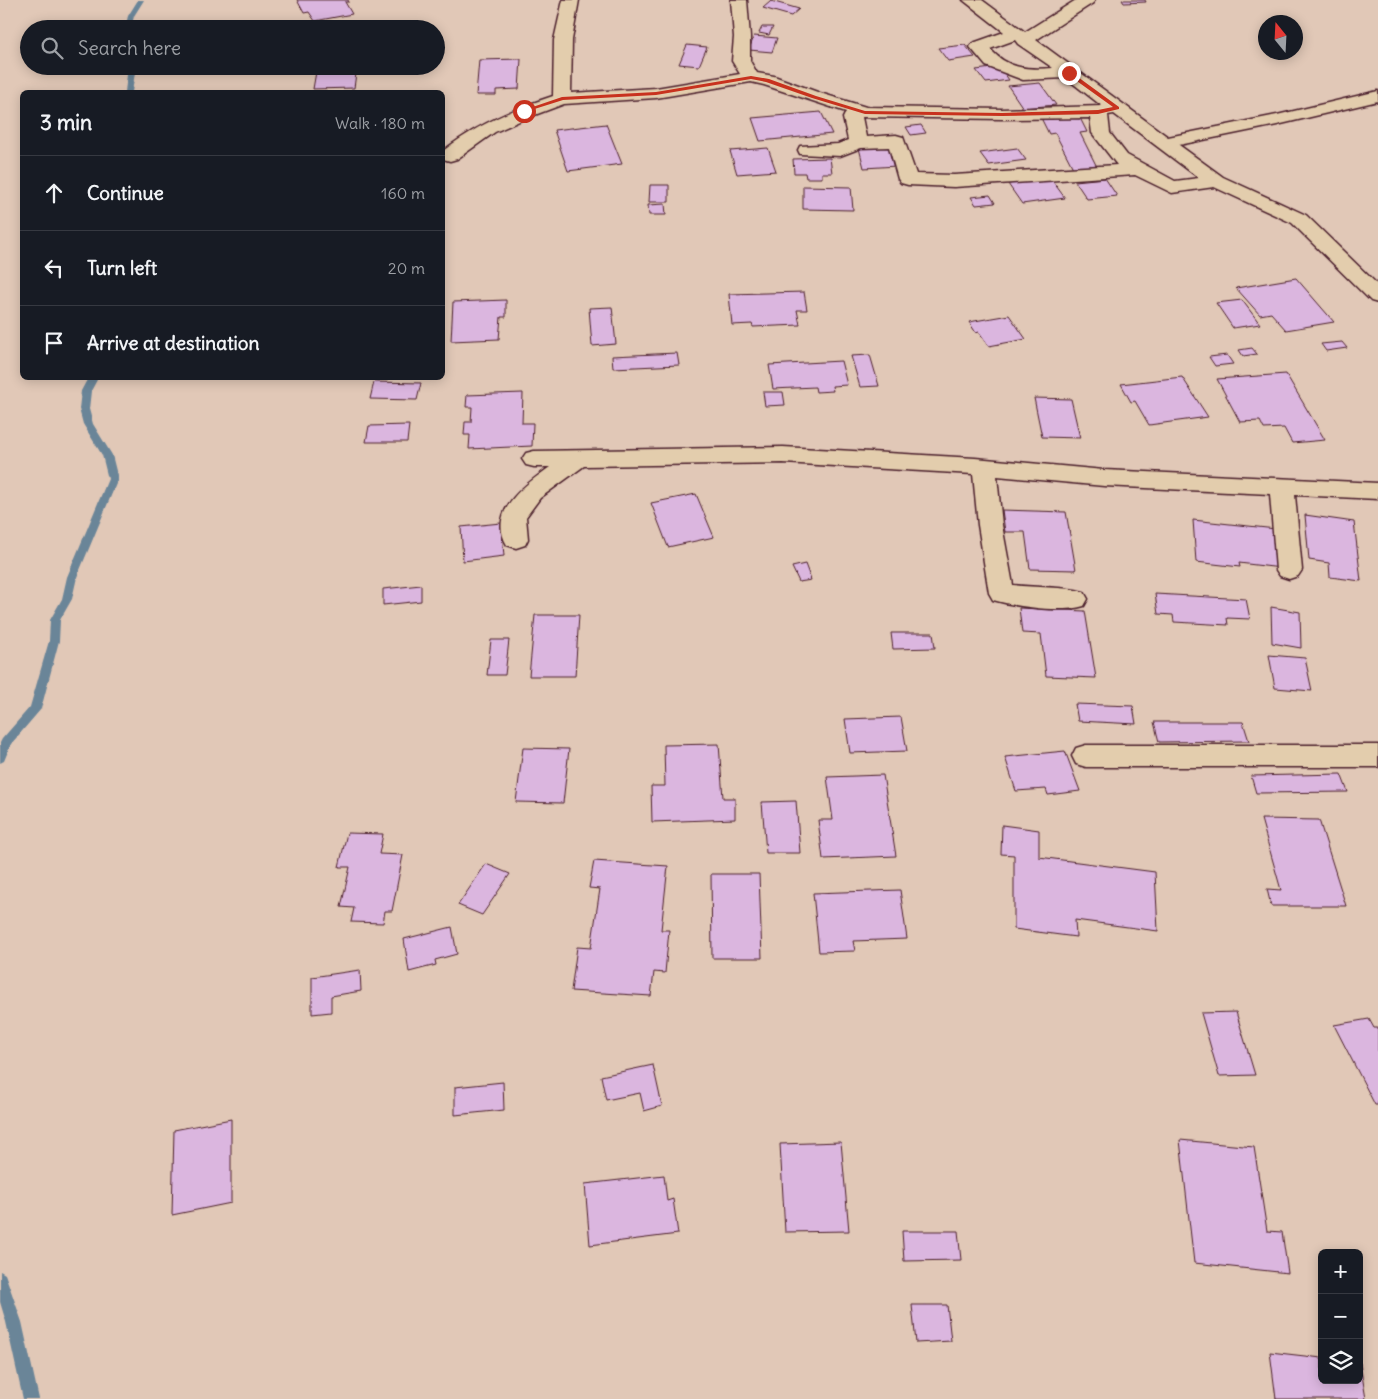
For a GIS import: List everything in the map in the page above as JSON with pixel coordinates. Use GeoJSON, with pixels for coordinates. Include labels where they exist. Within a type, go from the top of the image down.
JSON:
{"type":"FeatureCollection","features":[{"type":"Feature","properties":{"kind":"street"},"geometry":{"type":"LineString","coordinates":[[562,99],[563,40],[571,0]]}},
{"type":"Feature","properties":{"kind":"street"},"geometry":{"type":"LineString","coordinates":[[738,0],[742,37],[741,61],[751,77]]}},
{"type":"Feature","properties":{"kind":"street"},"geometry":{"type":"LineString","coordinates":[[971,0],[1216,181],[1299,219],[1378,298]]}},
{"type":"Feature","properties":{"kind":"street"},"geometry":{"type":"LineString","coordinates":[[1069,73],[1023,75],[992,62],[979,47],[1020,37],[1086,0]]}},
{"type":"Feature","properties":{"kind":"street"},"geometry":{"type":"LineString","coordinates":[[450,155],[468,139],[524,111],[562,99],[656,93],[751,77],[768,80],[814,97],[865,112],[1002,114],[1098,112],[1117,108]]}},
{"type":"Feature","properties":{"kind":"street"},"geometry":{"type":"LineString","coordinates":[[1166,143],[1192,136],[1278,120],[1378,96]]}},
{"type":"Feature","properties":{"kind":"street"},"geometry":{"type":"LineString","coordinates":[[857,110],[852,118],[858,143]]}},
{"type":"Feature","properties":{"kind":"street"},"geometry":{"type":"LineString","coordinates":[[1098,112],[1101,133],[1120,159],[1172,187],[1216,181]]}},
{"type":"Feature","properties":{"kind":"street"},"geometry":{"type":"LineString","coordinates":[[808,150],[840,150],[858,143],[896,142],[908,179],[954,182],[1139,169]]}},
{"type":"Feature","properties":{"kind":"street"},"geometry":{"type":"LineString","coordinates":[[534,459],[784,455],[984,467],[1104,478],[1378,491]]}},
{"type":"Feature","properties":{"kind":"street"},"geometry":{"type":"LineString","coordinates":[[516,539],[514,516],[531,492],[579,458]]}},
{"type":"Feature","properties":{"kind":"street"},"geometry":{"type":"LineString","coordinates":[[984,467],[990,525],[1002,593],[1038,598],[1075,599]]}},
{"type":"Feature","properties":{"kind":"street"},"geometry":{"type":"LineString","coordinates":[[1282,487],[1289,570]]}},
{"type":"Feature","properties":{"kind":"street"},"geometry":{"type":"LineString","coordinates":[[1086,756],[1378,756]]}},
{"type":"Feature","properties":{"kind":"building"},"geometry":{"type":"Polygon","coordinates":[[[297,0],[348,0],[349,2],[345,2],[352,14],[314,20],[309,12],[304,13],[297,0]]]}},
{"type":"Feature","properties":{"kind":"building"},"geometry":{"type":"Polygon","coordinates":[[[1122,0],[1145,0],[1146,2],[1124,3],[1122,0]]]}},
{"type":"Feature","properties":{"kind":"building"},"geometry":{"type":"Polygon","coordinates":[[[771,1],[799,9],[791,16],[763,8],[771,1]]]}},
{"type":"Feature","properties":{"kind":"building"},"geometry":{"type":"Polygon","coordinates":[[[762,27],[773,27],[769,35],[759,33],[762,27]]]}},
{"type":"Feature","properties":{"kind":"building"},"geometry":{"type":"Polygon","coordinates":[[[754,36],[777,38],[772,52],[749,50],[754,36]]]}},
{"type":"Feature","properties":{"kind":"building"},"geometry":{"type":"Polygon","coordinates":[[[687,45],[707,47],[699,66],[679,64],[687,45]]]}},
{"type":"Feature","properties":{"kind":"building"},"geometry":{"type":"Polygon","coordinates":[[[965,45],[975,57],[948,61],[938,48],[965,45]]]}},
{"type":"Feature","properties":{"kind":"building"},"geometry":{"type":"Polygon","coordinates":[[[521,59],[519,89],[496,90],[496,95],[476,95],[479,60],[521,59]]]}},
{"type":"Feature","properties":{"kind":"building"},"geometry":{"type":"Polygon","coordinates":[[[1000,67],[1009,80],[986,83],[976,70],[1000,67]]]}},
{"type":"Feature","properties":{"kind":"building"},"geometry":{"type":"Polygon","coordinates":[[[315,75],[356,75],[354,88],[313,89],[315,75]]]}},
{"type":"Feature","properties":{"kind":"building"},"geometry":{"type":"Polygon","coordinates":[[[1040,83],[1056,105],[1023,108],[1008,86],[1040,83]]]}},
{"type":"Feature","properties":{"kind":"building"},"geometry":{"type":"Polygon","coordinates":[[[821,112],[832,134],[760,141],[752,118],[821,112]]]}},
{"type":"Feature","properties":{"kind":"building"},"geometry":{"type":"Polygon","coordinates":[[[1078,114],[1087,132],[1080,133],[1098,169],[1074,170],[1055,133],[1049,134],[1040,116],[1078,114]]]}},
{"type":"Feature","properties":{"kind":"building"},"geometry":{"type":"Polygon","coordinates":[[[606,124],[622,164],[568,171],[554,130],[606,124]]]}},
{"type":"Feature","properties":{"kind":"building"},"geometry":{"type":"Polygon","coordinates":[[[921,125],[926,133],[911,135],[906,127],[921,125]]]}},
{"type":"Feature","properties":{"kind":"building"},"geometry":{"type":"Polygon","coordinates":[[[891,147],[897,166],[864,168],[859,148],[891,147]]]}},
{"type":"Feature","properties":{"kind":"building"},"geometry":{"type":"Polygon","coordinates":[[[768,148],[776,171],[737,174],[730,151],[768,148]]]}},
{"type":"Feature","properties":{"kind":"building"},"geometry":{"type":"Polygon","coordinates":[[[1017,148],[1026,160],[989,165],[980,153],[1017,148]]]}},
{"type":"Feature","properties":{"kind":"building"},"geometry":{"type":"Polygon","coordinates":[[[830,158],[832,173],[822,173],[822,178],[806,178],[805,173],[794,173],[793,159],[830,158]]]}},
{"type":"Feature","properties":{"kind":"building"},"geometry":{"type":"Polygon","coordinates":[[[1105,178],[1117,196],[1087,199],[1075,181],[1105,178]]]}},
{"type":"Feature","properties":{"kind":"building"},"geometry":{"type":"Polygon","coordinates":[[[1051,179],[1065,198],[1022,204],[1008,184],[1051,179]]]}},
{"type":"Feature","properties":{"kind":"building"},"geometry":{"type":"Polygon","coordinates":[[[650,185],[669,185],[669,202],[649,202],[650,185]]]}},
{"type":"Feature","properties":{"kind":"building"},"geometry":{"type":"Polygon","coordinates":[[[803,186],[851,187],[853,210],[803,209],[803,186]]]}},
{"type":"Feature","properties":{"kind":"building"},"geometry":{"type":"Polygon","coordinates":[[[990,195],[995,203],[976,205],[971,197],[990,195]]]}},
{"type":"Feature","properties":{"kind":"building"},"geometry":{"type":"Polygon","coordinates":[[[665,204],[666,215],[649,215],[648,205],[665,204]]]}},
{"type":"Feature","properties":{"kind":"building"},"geometry":{"type":"Polygon","coordinates":[[[1296,278],[1334,322],[1286,330],[1271,313],[1260,315],[1236,288],[1296,278]]]}},
{"type":"Feature","properties":{"kind":"building"},"geometry":{"type":"Polygon","coordinates":[[[804,292],[807,310],[797,310],[800,325],[753,327],[752,324],[732,325],[729,294],[804,292]]]}},
{"type":"Feature","properties":{"kind":"building"},"geometry":{"type":"Polygon","coordinates":[[[506,300],[506,317],[501,317],[499,339],[451,341],[453,302],[506,300]]]}},
{"type":"Feature","properties":{"kind":"building"},"geometry":{"type":"Polygon","coordinates":[[[1242,300],[1260,324],[1233,328],[1216,303],[1242,300]]]}},
{"type":"Feature","properties":{"kind":"building"},"geometry":{"type":"Polygon","coordinates":[[[612,307],[616,344],[592,346],[589,308],[612,307]]]}},
{"type":"Feature","properties":{"kind":"building"},"geometry":{"type":"Polygon","coordinates":[[[1009,315],[1026,339],[989,346],[979,332],[976,333],[969,322],[1009,315]]]}},
{"type":"Feature","properties":{"kind":"building"},"geometry":{"type":"Polygon","coordinates":[[[1342,342],[1347,348],[1326,351],[1321,344],[1342,342]]]}},
{"type":"Feature","properties":{"kind":"building"},"geometry":{"type":"Polygon","coordinates":[[[1252,348],[1257,354],[1243,356],[1239,350],[1252,348]]]}},
{"type":"Feature","properties":{"kind":"building"},"geometry":{"type":"Polygon","coordinates":[[[677,353],[679,365],[613,368],[612,356],[677,353]]]}},
{"type":"Feature","properties":{"kind":"building"},"geometry":{"type":"Polygon","coordinates":[[[870,355],[879,386],[860,387],[851,356],[870,355]]]}},
{"type":"Feature","properties":{"kind":"building"},"geometry":{"type":"Polygon","coordinates":[[[1227,355],[1233,364],[1215,366],[1209,357],[1227,355]]]}},
{"type":"Feature","properties":{"kind":"building"},"geometry":{"type":"Polygon","coordinates":[[[841,361],[847,385],[832,386],[833,391],[816,392],[815,387],[773,389],[769,365],[841,361]]]}},
{"type":"Feature","properties":{"kind":"building"},"geometry":{"type":"Polygon","coordinates":[[[1286,374],[1325,440],[1292,443],[1284,428],[1264,429],[1260,421],[1240,422],[1217,379],[1286,374]]]}},
{"type":"Feature","properties":{"kind":"building"},"geometry":{"type":"Polygon","coordinates":[[[1182,377],[1208,417],[1149,425],[1135,401],[1131,402],[1121,384],[1182,377]]]}},
{"type":"Feature","properties":{"kind":"building"},"geometry":{"type":"Polygon","coordinates":[[[374,382],[421,383],[417,400],[370,399],[374,382]]]}},
{"type":"Feature","properties":{"kind":"building"},"geometry":{"type":"Polygon","coordinates":[[[763,392],[783,392],[785,405],[765,406],[763,392]]]}},
{"type":"Feature","properties":{"kind":"building"},"geometry":{"type":"Polygon","coordinates":[[[523,393],[522,423],[533,423],[532,446],[469,449],[470,435],[464,435],[465,422],[471,422],[472,407],[466,407],[467,395],[523,393]]]}},
{"type":"Feature","properties":{"kind":"building"},"geometry":{"type":"Polygon","coordinates":[[[1034,398],[1071,399],[1080,438],[1042,437],[1034,398]]]}},
{"type":"Feature","properties":{"kind":"building"},"geometry":{"type":"Polygon","coordinates":[[[409,425],[407,442],[366,442],[369,426],[409,425]]]}},
{"type":"Feature","properties":{"kind":"building"},"geometry":{"type":"Polygon","coordinates":[[[696,494],[714,537],[668,547],[651,503],[696,494]]]}},
{"type":"Feature","properties":{"kind":"building"},"geometry":{"type":"Polygon","coordinates":[[[1002,510],[1066,512],[1076,570],[1030,569],[1025,532],[1005,532],[1002,510]]]}},
{"type":"Feature","properties":{"kind":"building"},"geometry":{"type":"Polygon","coordinates":[[[1305,515],[1354,522],[1361,581],[1330,577],[1329,563],[1309,560],[1305,515]]]}},
{"type":"Feature","properties":{"kind":"building"},"geometry":{"type":"Polygon","coordinates":[[[1193,520],[1276,529],[1281,568],[1239,563],[1240,567],[1196,562],[1193,520]]]}},
{"type":"Feature","properties":{"kind":"building"},"geometry":{"type":"Polygon","coordinates":[[[501,523],[504,556],[463,561],[461,527],[501,523]]]}},
{"type":"Feature","properties":{"kind":"building"},"geometry":{"type":"Polygon","coordinates":[[[805,564],[811,580],[799,582],[792,567],[805,564]]]}},
{"type":"Feature","properties":{"kind":"building"},"geometry":{"type":"Polygon","coordinates":[[[421,585],[421,601],[383,605],[383,589],[421,585]]]}},
{"type":"Feature","properties":{"kind":"building"},"geometry":{"type":"Polygon","coordinates":[[[1155,594],[1246,599],[1250,619],[1227,618],[1228,625],[1174,622],[1173,615],[1158,614],[1155,594]]]}},
{"type":"Feature","properties":{"kind":"building"},"geometry":{"type":"Polygon","coordinates":[[[1271,607],[1300,612],[1301,648],[1272,643],[1271,607]]]}},
{"type":"Feature","properties":{"kind":"building"},"geometry":{"type":"Polygon","coordinates":[[[1019,608],[1085,611],[1096,678],[1046,676],[1041,634],[1022,633],[1019,608]]]}},
{"type":"Feature","properties":{"kind":"building"},"geometry":{"type":"Polygon","coordinates":[[[535,615],[579,615],[575,676],[529,676],[535,615]]]}},
{"type":"Feature","properties":{"kind":"building"},"geometry":{"type":"Polygon","coordinates":[[[891,633],[933,633],[935,648],[893,649],[891,633]]]}},
{"type":"Feature","properties":{"kind":"building"},"geometry":{"type":"Polygon","coordinates":[[[491,640],[509,640],[505,675],[487,675],[491,640]]]}},
{"type":"Feature","properties":{"kind":"building"},"geometry":{"type":"Polygon","coordinates":[[[1269,655],[1305,658],[1312,691],[1275,688],[1269,655]]]}},
{"type":"Feature","properties":{"kind":"building"},"geometry":{"type":"Polygon","coordinates":[[[1075,704],[1133,706],[1136,724],[1078,721],[1075,704]]]}},
{"type":"Feature","properties":{"kind":"building"},"geometry":{"type":"Polygon","coordinates":[[[901,717],[907,751],[850,753],[845,719],[901,717]]]}},
{"type":"Feature","properties":{"kind":"building"},"geometry":{"type":"Polygon","coordinates":[[[1154,722],[1243,722],[1249,741],[1159,742],[1154,722]]]}},
{"type":"Feature","properties":{"kind":"building"},"geometry":{"type":"Polygon","coordinates":[[[719,744],[723,798],[735,798],[735,819],[652,822],[651,786],[665,786],[664,745],[719,744]]]}},
{"type":"Feature","properties":{"kind":"building"},"geometry":{"type":"Polygon","coordinates":[[[523,748],[569,749],[563,803],[516,802],[523,748]]]}},
{"type":"Feature","properties":{"kind":"building"},"geometry":{"type":"Polygon","coordinates":[[[1065,751],[1080,791],[1048,795],[1046,789],[1016,791],[1005,757],[1065,751]]]}},
{"type":"Feature","properties":{"kind":"building"},"geometry":{"type":"Polygon","coordinates":[[[1341,774],[1348,792],[1256,793],[1251,776],[1341,774]]]}},
{"type":"Feature","properties":{"kind":"building"},"geometry":{"type":"Polygon","coordinates":[[[883,775],[896,856],[823,859],[818,820],[833,820],[827,777],[883,775]]]}},
{"type":"Feature","properties":{"kind":"building"},"geometry":{"type":"Polygon","coordinates":[[[796,801],[800,853],[766,853],[762,802],[796,801]]]}},
{"type":"Feature","properties":{"kind":"building"},"geometry":{"type":"Polygon","coordinates":[[[1261,819],[1319,820],[1346,906],[1271,906],[1267,889],[1281,890],[1261,819]]]}},
{"type":"Feature","properties":{"kind":"building"},"geometry":{"type":"Polygon","coordinates":[[[1002,825],[1039,830],[1039,857],[1155,872],[1158,931],[1075,920],[1076,937],[1014,929],[1014,855],[1001,854],[1002,825]]]}},
{"type":"Feature","properties":{"kind":"building"},"geometry":{"type":"Polygon","coordinates":[[[347,833],[383,834],[379,854],[403,855],[392,911],[385,911],[383,923],[351,922],[354,908],[341,907],[350,867],[339,867],[347,833]]]}},
{"type":"Feature","properties":{"kind":"building"},"geometry":{"type":"Polygon","coordinates":[[[594,861],[668,866],[661,930],[669,930],[665,973],[654,972],[651,996],[571,991],[577,947],[591,948],[600,889],[589,888],[594,861]]]}},
{"type":"Feature","properties":{"kind":"building"},"geometry":{"type":"Polygon","coordinates":[[[486,864],[510,874],[482,915],[458,905],[486,864]]]}},
{"type":"Feature","properties":{"kind":"building"},"geometry":{"type":"Polygon","coordinates":[[[711,874],[759,874],[762,958],[712,958],[711,874]]]}},
{"type":"Feature","properties":{"kind":"building"},"geometry":{"type":"Polygon","coordinates":[[[900,890],[907,939],[853,941],[855,951],[819,952],[813,893],[900,890]]]}},
{"type":"Feature","properties":{"kind":"building"},"geometry":{"type":"Polygon","coordinates":[[[452,927],[457,954],[435,960],[436,965],[409,972],[404,939],[452,927]]]}},
{"type":"Feature","properties":{"kind":"building"},"geometry":{"type":"Polygon","coordinates":[[[360,970],[361,991],[331,996],[331,1012],[312,1014],[312,977],[360,970]]]}},
{"type":"Feature","properties":{"kind":"building"},"geometry":{"type":"Polygon","coordinates":[[[1236,1012],[1255,1075],[1219,1076],[1201,1013],[1236,1012]]]}},
{"type":"Feature","properties":{"kind":"building"},"geometry":{"type":"Polygon","coordinates":[[[1369,1019],[1374,1028],[1378,1028],[1378,1105],[1375,1105],[1334,1025],[1369,1019]]]}},
{"type":"Feature","properties":{"kind":"building"},"geometry":{"type":"Polygon","coordinates":[[[653,1065],[662,1106],[644,1111],[640,1093],[606,1100],[601,1076],[653,1065]]]}},
{"type":"Feature","properties":{"kind":"building"},"geometry":{"type":"Polygon","coordinates":[[[503,1082],[504,1110],[455,1115],[455,1087],[503,1082]]]}},
{"type":"Feature","properties":{"kind":"building"},"geometry":{"type":"Polygon","coordinates":[[[231,1119],[231,1203],[172,1215],[174,1130],[231,1119]]]}},
{"type":"Feature","properties":{"kind":"building"},"geometry":{"type":"Polygon","coordinates":[[[1180,1140],[1254,1147],[1267,1231],[1282,1232],[1288,1273],[1194,1263],[1180,1140]]]}},
{"type":"Feature","properties":{"kind":"building"},"geometry":{"type":"Polygon","coordinates":[[[841,1142],[849,1231],[785,1232],[780,1144],[841,1142]]]}},
{"type":"Feature","properties":{"kind":"building"},"geometry":{"type":"Polygon","coordinates":[[[664,1175],[667,1201],[673,1199],[678,1234],[590,1245],[585,1184],[664,1175]]]}},
{"type":"Feature","properties":{"kind":"building"},"geometry":{"type":"Polygon","coordinates":[[[902,1231],[958,1231],[961,1260],[904,1261],[902,1231]]]}},
{"type":"Feature","properties":{"kind":"building"},"geometry":{"type":"Polygon","coordinates":[[[912,1305],[947,1305],[951,1341],[916,1343],[912,1305]]]}},
{"type":"Feature","properties":{"kind":"building"},"geometry":{"type":"Polygon","coordinates":[[[1270,1352],[1318,1358],[1318,1384],[1363,1384],[1363,1381],[1366,1399],[1276,1399],[1270,1352]]]}},
{"type":"Feature","properties":{"kind":"waterway"},"geometry":{"type":"LineString","coordinates":[[130,20],[141,0]]}},
{"type":"Feature","properties":{"kind":"waterway"},"geometry":{"type":"LineString","coordinates":[[128,90],[131,75]]}},
{"type":"Feature","properties":{"kind":"waterway"},"geometry":{"type":"LineString","coordinates":[[0,758],[6,742],[35,709],[54,641],[55,620],[67,599],[72,577],[113,479],[107,455],[88,424],[84,409],[86,391],[92,380]]}},
{"type":"Feature","properties":{"kind":"waterway"},"geometry":{"type":"LineString","coordinates":[[0,1279],[14,1322],[31,1399]]}},
{"type":"Feature","properties":{"kind":"route"},"geometry":{"type":"LineString","coordinates":[[524,111],[562,99],[656,93],[751,77],[768,80],[814,97],[865,112],[1002,114],[1072,111],[1098,112],[1117,108],[1069,73]]}}]}
